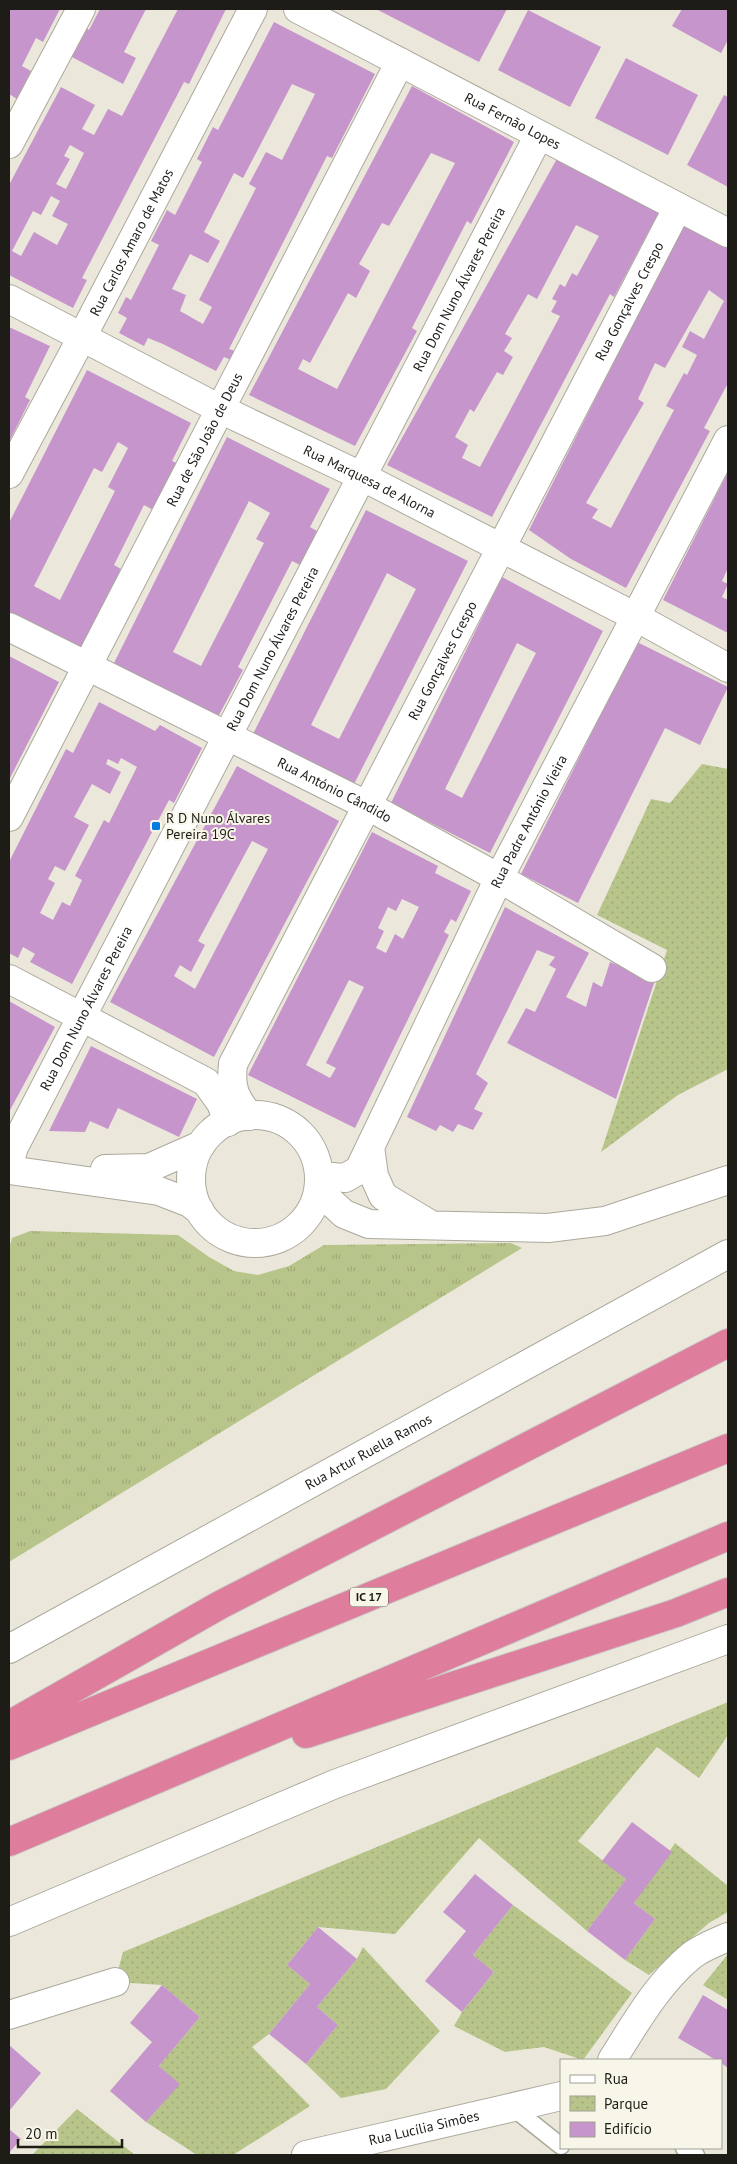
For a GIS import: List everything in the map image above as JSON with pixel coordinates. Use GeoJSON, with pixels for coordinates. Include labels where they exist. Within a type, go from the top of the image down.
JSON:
{"type":"FeatureCollection","features":[{"type":"Feature","properties":{"kind":"highway"},"geometry":{"type":"LineString","coordinates":[[9,1725],[220,1605],[728,1343]]}},
{"type":"Feature","properties":{"kind":"highway","name":"IC 17"},"geometry":{"type":"LineString","coordinates":[[9,1746],[728,1448]]}},
{"type":"Feature","properties":{"kind":"highway"},"geometry":{"type":"LineString","coordinates":[[9,1842],[728,1536]]}},
{"type":"Feature","properties":{"kind":"highway"},"geometry":{"type":"LineString","coordinates":[[134,1790],[676,1612],[728,1592]]}},
{"type":"Feature","properties":{"kind":"street"},"geometry":{"type":"LineString","coordinates":[[9,144],[81,9]]}},
{"type":"Feature","properties":{"kind":"street","name":"Rua Carlos Amaro de Matos"},"geometry":{"type":"LineString","coordinates":[[9,474],[253,9]]}},
{"type":"Feature","properties":{"kind":"street","name":"Rua Fernão Lopes"},"geometry":{"type":"LineString","coordinates":[[298,9],[728,233]]}},
{"type":"Feature","properties":{"kind":"street","name":"Rua de São João de Deus"},"geometry":{"type":"LineString","coordinates":[[9,817],[400,62]]}},
{"type":"Feature","properties":{"kind":"street","name":"Rua Dom Nuno Álvares Pereira"},"geometry":{"type":"LineString","coordinates":[[9,1164],[14,1148],[539,135]]}},
{"type":"Feature","properties":{"kind":"street","name":"Rua Gonçalves Crespo"},"geometry":{"type":"LineString","coordinates":[[238,1119],[231,1080],[233,1064],[678,207]]}},
{"type":"Feature","properties":{"kind":"street","name":"Rua Marquesa de Alorna"},"geometry":{"type":"LineString","coordinates":[[9,299],[220,409],[361,476],[501,550],[636,617],[728,668]]}},
{"type":"Feature","properties":{"kind":"street","name":"Rua Padre António Vieira"},"geometry":{"type":"LineString","coordinates":[[319,1183],[345,1178],[359,1170],[499,878],[728,440]]}},
{"type":"Feature","properties":{"kind":"street","name":"Rua António Cândido"},"geometry":{"type":"LineString","coordinates":[[9,627],[368,806],[499,878],[652,968]]}},
{"type":"Feature","properties":{"kind":"street"},"geometry":{"type":"LineString","coordinates":[[9,979],[206,1082],[221,1103],[238,1119]]}},
{"type":"Feature","properties":{"kind":"street"},"geometry":{"type":"LineString","coordinates":[[259,1115],[279,1119],[297,1130],[310,1146],[318,1165],[319,1183],[314,1206],[302,1225],[284,1237],[264,1244],[242,1243],[221,1234],[205,1220],[194,1200],[190,1179],[194,1158],[201,1145],[219,1126],[238,1119],[259,1115]]}},
{"type":"Feature","properties":{"kind":"street"},"geometry":{"type":"LineString","coordinates":[[9,1170],[149,1168],[201,1145]]}},
{"type":"Feature","properties":{"kind":"street"},"geometry":{"type":"LineString","coordinates":[[370,1147],[374,1176],[383,1196],[429,1224]]}},
{"type":"Feature","properties":{"kind":"street"},"geometry":{"type":"LineString","coordinates":[[9,1170],[159,1191],[190,1203],[200,1212]]}},
{"type":"Feature","properties":{"kind":"street"},"geometry":{"type":"LineString","coordinates":[[319,1183],[344,1214],[369,1224],[548,1228],[606,1222],[728,1180]]}},
{"type":"Feature","properties":{"kind":"street","name":"Rua Artur Ruella Ramos"},"geometry":{"type":"LineString","coordinates":[[9,1648],[728,1254]]}},
{"type":"Feature","properties":{"kind":"street"},"geometry":{"type":"LineString","coordinates":[[9,1922],[335,1784],[728,1639]]}},
{"type":"Feature","properties":{"kind":"street"},"geometry":{"type":"LineString","coordinates":[[613,2059],[652,1999],[672,1975],[692,1955],[728,1937]]}},
{"type":"Feature","properties":{"kind":"street"},"geometry":{"type":"LineString","coordinates":[[9,2015],[115,1982]]}},
{"type":"Feature","properties":{"kind":"street","name":"Rua Lucília Simões"},"geometry":{"type":"LineString","coordinates":[[306,2155],[560,2096]]}},
{"type":"Feature","properties":{"kind":"lane"},"geometry":{"type":"LineString","coordinates":[[512,2107],[560,2145]]}},
{"type":"Feature","properties":{"kind":"green space"},"geometry":{"type":"Polygon","coordinates":[[[702,764],[728,769],[728,1069],[678,1095],[601,1152],[667,950],[597,915],[651,799],[670,803],[702,764]]]}},
{"type":"Feature","properties":{"kind":"green space"},"geometry":{"type":"Polygon","coordinates":[[[30,1231],[178,1235],[209,1257],[234,1271],[258,1275],[289,1266],[324,1245],[511,1243],[522,1248],[9,1562],[9,1248],[12,1238],[30,1231]]]}},
{"type":"Feature","properties":{"kind":"green space"},"geometry":{"type":"Polygon","coordinates":[[[728,1702],[728,1735],[699,1778],[657,1747],[578,1841],[626,1879],[587,1931],[479,1838],[395,1934],[318,1927],[287,1965],[310,1984],[269,2034],[252,2047],[310,2106],[233,2155],[197,2155],[146,2122],[179,2084],[159,2066],[200,2017],[162,1985],[115,1982],[123,1952],[728,1702]]]}},
{"type":"Feature","properties":{"kind":"green space"},"geometry":{"type":"Polygon","coordinates":[[[675,1843],[728,1886],[728,1912],[709,1923],[649,1975],[625,1960],[655,1919],[634,1903],[675,1843]]]}},
{"type":"Feature","properties":{"kind":"green space"},"geometry":{"type":"Polygon","coordinates":[[[513,1905],[632,1993],[584,2059],[544,2047],[505,2052],[454,2026],[462,2012],[494,1972],[473,1955],[513,1905]]]}},
{"type":"Feature","properties":{"kind":"green space"},"geometry":{"type":"Polygon","coordinates":[[[363,1947],[440,2031],[386,2089],[341,2098],[306,2064],[338,2025],[317,2007],[357,1959],[363,1947]]]}},
{"type":"Feature","properties":{"kind":"green space"},"geometry":{"type":"Polygon","coordinates":[[[728,1954],[728,2000],[703,1985],[728,1954]]]}},
{"type":"Feature","properties":{"kind":"green space"},"geometry":{"type":"Polygon","coordinates":[[[77,2109],[135,2155],[32,2155],[77,2109]]]}},
{"type":"Feature","properties":{"kind":"building"},"geometry":{"type":"Polygon","coordinates":[[[9,9],[60,9],[43,42],[36,38],[22,66],[31,71],[17,99],[9,94],[9,9]]]}},
{"type":"Feature","properties":{"kind":"building"},"geometry":{"type":"Polygon","coordinates":[[[100,9],[146,9],[124,52],[136,58],[123,84],[70,56],[85,27],[89,30],[100,9]]]}},
{"type":"Feature","properties":{"kind":"building"},"geometry":{"type":"Polygon","coordinates":[[[178,9],[226,9],[189,84],[184,82],[82,278],[87,280],[73,308],[9,275],[9,185],[61,87],[95,105],[82,129],[94,135],[108,109],[122,116],[178,9]],[[70,145],[64,156],[70,159],[56,184],[66,189],[84,153],[70,145]],[[51,196],[41,215],[33,211],[12,251],[21,256],[34,232],[57,245],[68,224],[52,216],[60,201],[51,196]]]}},
{"type":"Feature","properties":{"kind":"building"},"geometry":{"type":"Polygon","coordinates":[[[376,9],[507,9],[479,62],[376,9]]]}},
{"type":"Feature","properties":{"kind":"building"},"geometry":{"type":"Polygon","coordinates":[[[682,9],[728,9],[728,40],[721,53],[672,26],[682,9]]]}},
{"type":"Feature","properties":{"kind":"building"},"geometry":{"type":"Polygon","coordinates":[[[528,10],[601,47],[570,107],[498,70],[528,10]]]}},
{"type":"Feature","properties":{"kind":"building"},"geometry":{"type":"Polygon","coordinates":[[[274,22],[375,74],[332,158],[327,156],[229,349],[235,351],[231,360],[224,357],[216,371],[148,338],[144,346],[119,333],[127,318],[118,313],[126,297],[131,300],[159,245],[151,241],[167,210],[175,215],[202,162],[197,159],[213,127],[218,130],[274,22]],[[292,84],[243,178],[234,173],[204,232],[220,241],[208,263],[190,254],[172,289],[186,295],[180,311],[203,324],[212,307],[199,300],[256,188],[249,184],[266,152],[282,160],[315,94],[292,84]]]}},
{"type":"Feature","properties":{"kind":"building"},"geometry":{"type":"Polygon","coordinates":[[[626,58],[698,95],[668,155],[595,118],[626,58]]]}},
{"type":"Feature","properties":{"kind":"building"},"geometry":{"type":"Polygon","coordinates":[[[412,86],[514,142],[471,224],[467,221],[412,328],[417,331],[355,446],[249,395],[412,86]],[[431,153],[389,226],[382,223],[359,264],[370,271],[356,298],[348,293],[310,363],[303,359],[298,369],[337,389],[455,163],[431,153]]]}},
{"type":"Feature","properties":{"kind":"building"},"geometry":{"type":"Polygon","coordinates":[[[724,95],[728,97],[728,187],[687,165],[724,95]]]}},
{"type":"Feature","properties":{"kind":"building"},"geometry":{"type":"Polygon","coordinates":[[[559,155],[660,210],[614,297],[610,294],[492,517],[387,465],[559,155]],[[576,225],[537,299],[528,294],[505,334],[512,338],[504,351],[513,357],[503,375],[497,372],[474,412],[470,409],[455,437],[468,445],[462,458],[480,467],[560,316],[551,312],[557,301],[552,299],[560,284],[565,287],[572,273],[577,276],[599,236],[576,225]]]}},
{"type":"Feature","properties":{"kind":"building"},"geometry":{"type":"Polygon","coordinates":[[[685,221],[728,243],[728,383],[704,428],[710,431],[626,588],[571,559],[529,530],[685,221]],[[709,290],[665,368],[655,363],[638,399],[644,403],[586,503],[598,509],[592,518],[611,528],[674,410],[666,406],[684,373],[687,375],[697,355],[682,347],[690,331],[704,339],[724,301],[709,290]]]}},
{"type":"Feature","properties":{"kind":"building"},"geometry":{"type":"Polygon","coordinates":[[[9,327],[50,346],[25,397],[30,400],[9,442],[9,327]]]}},
{"type":"Feature","properties":{"kind":"building"},"geometry":{"type":"Polygon","coordinates":[[[87,370],[191,423],[172,461],[179,464],[155,511],[144,505],[114,565],[121,569],[79,652],[9,618],[9,523],[87,370]],[[118,442],[102,472],[94,468],[34,586],[60,600],[115,491],[108,487],[128,448],[118,442]]]}},
{"type":"Feature","properties":{"kind":"building"},"geometry":{"type":"Polygon","coordinates":[[[227,437],[330,489],[310,527],[317,531],[300,565],[292,561],[238,667],[243,670],[218,717],[114,663],[227,437]],[[249,501],[173,652],[201,666],[264,543],[256,539],[270,513],[249,501]]]}},
{"type":"Feature","properties":{"kind":"building"},"geometry":{"type":"Polygon","coordinates":[[[728,472],[728,568],[722,581],[728,584],[722,597],[728,600],[728,633],[663,600],[728,472]]]}},
{"type":"Feature","properties":{"kind":"building"},"geometry":{"type":"Polygon","coordinates":[[[366,510],[468,561],[353,786],[252,736],[366,510]],[[387,573],[311,725],[339,739],[416,589],[387,573]]]}},
{"type":"Feature","properties":{"kind":"building"},"geometry":{"type":"Polygon","coordinates":[[[502,577],[603,631],[490,853],[391,803],[502,577]],[[517,643],[445,789],[462,798],[536,653],[517,643]]]}},
{"type":"Feature","properties":{"kind":"building"},"geometry":{"type":"Polygon","coordinates":[[[637,642],[728,687],[700,745],[665,728],[578,903],[521,874],[637,642]]]}},
{"type":"Feature","properties":{"kind":"building"},"geometry":{"type":"Polygon","coordinates":[[[9,656],[59,682],[9,780],[9,656]]]}},
{"type":"Feature","properties":{"kind":"building"},"geometry":{"type":"Polygon","coordinates":[[[99,702],[155,731],[160,725],[202,748],[174,803],[169,800],[72,984],[30,962],[35,954],[23,947],[18,958],[9,953],[9,862],[66,749],[73,753],[99,702]],[[121,758],[118,764],[108,759],[106,764],[121,772],[110,794],[92,784],[74,817],[89,825],[65,871],[55,866],[48,879],[55,883],[40,913],[53,920],[62,902],[70,906],[82,880],[75,876],[104,820],[109,823],[137,767],[121,758]]]}},
{"type":"Feature","properties":{"kind":"building"},"geometry":{"type":"Polygon","coordinates":[[[237,766],[339,821],[214,1057],[110,1002],[237,766]],[[252,841],[198,941],[205,945],[191,972],[180,965],[174,976],[195,989],[268,849],[252,841]]]}},
{"type":"Feature","properties":{"kind":"building"},"geometry":{"type":"Polygon","coordinates":[[[372,832],[438,866],[435,873],[471,891],[456,922],[451,919],[444,932],[449,935],[355,1128],[248,1075],[372,832]],[[402,899],[396,911],[388,907],[378,928],[384,931],[376,948],[386,953],[395,934],[403,939],[419,907],[402,899]],[[349,980],[306,1065],[330,1078],[336,1068],[326,1063],[364,987],[349,980]]]}},
{"type":"Feature","properties":{"kind":"building"},"geometry":{"type":"Polygon","coordinates":[[[505,907],[589,953],[566,997],[586,1007],[593,982],[602,987],[610,962],[655,980],[616,1099],[507,1043],[526,1008],[535,1012],[556,969],[549,965],[555,957],[537,950],[476,1074],[488,1083],[474,1109],[483,1113],[473,1130],[458,1124],[453,1132],[440,1125],[436,1131],[407,1117],[505,907]]]}},
{"type":"Feature","properties":{"kind":"building"},"geometry":{"type":"Polygon","coordinates":[[[9,1001],[55,1027],[9,1112],[9,1001]]]}},
{"type":"Feature","properties":{"kind":"building"},"geometry":{"type":"Polygon","coordinates":[[[91,1046],[197,1099],[179,1137],[118,1108],[108,1129],[90,1121],[85,1132],[49,1131],[91,1046]]]}},
{"type":"Feature","properties":{"kind":"building"},"geometry":{"type":"Polygon","coordinates":[[[632,1822],[672,1852],[634,1903],[655,1919],[625,1960],[587,1931],[626,1879],[602,1861],[632,1822]]]}},
{"type":"Feature","properties":{"kind":"building"},"geometry":{"type":"Polygon","coordinates":[[[475,1874],[513,1905],[473,1955],[494,1972],[462,2012],[425,1981],[466,1931],[443,1912],[475,1874]]]}},
{"type":"Feature","properties":{"kind":"building"},"geometry":{"type":"Polygon","coordinates":[[[318,1927],[357,1959],[317,2007],[338,2025],[306,2064],[269,2034],[310,1984],[287,1965],[318,1927]]]}},
{"type":"Feature","properties":{"kind":"building"},"geometry":{"type":"Polygon","coordinates":[[[162,1985],[200,2017],[159,2066],[180,2084],[146,2122],[110,2091],[152,2042],[130,2023],[162,1985]]]}},
{"type":"Feature","properties":{"kind":"building"},"geometry":{"type":"Polygon","coordinates":[[[703,1995],[728,2010],[728,2068],[722,2064],[722,2059],[714,2059],[678,2038],[703,1995]]]}},
{"type":"Feature","properties":{"kind":"building"},"geometry":{"type":"Polygon","coordinates":[[[9,2045],[41,2073],[9,2111],[9,2045]]]}},
{"type":"Feature","properties":{"kind":"building"},"geometry":{"type":"Polygon","coordinates":[[[9,2129],[21,2139],[9,2153],[9,2129]]]}},
{"type":"Feature","properties":{"kind":"place","name":"R D Nuno Álvares Pereira 19C"},"geometry":{"type":"Point","coordinates":[156,826]}}]}
